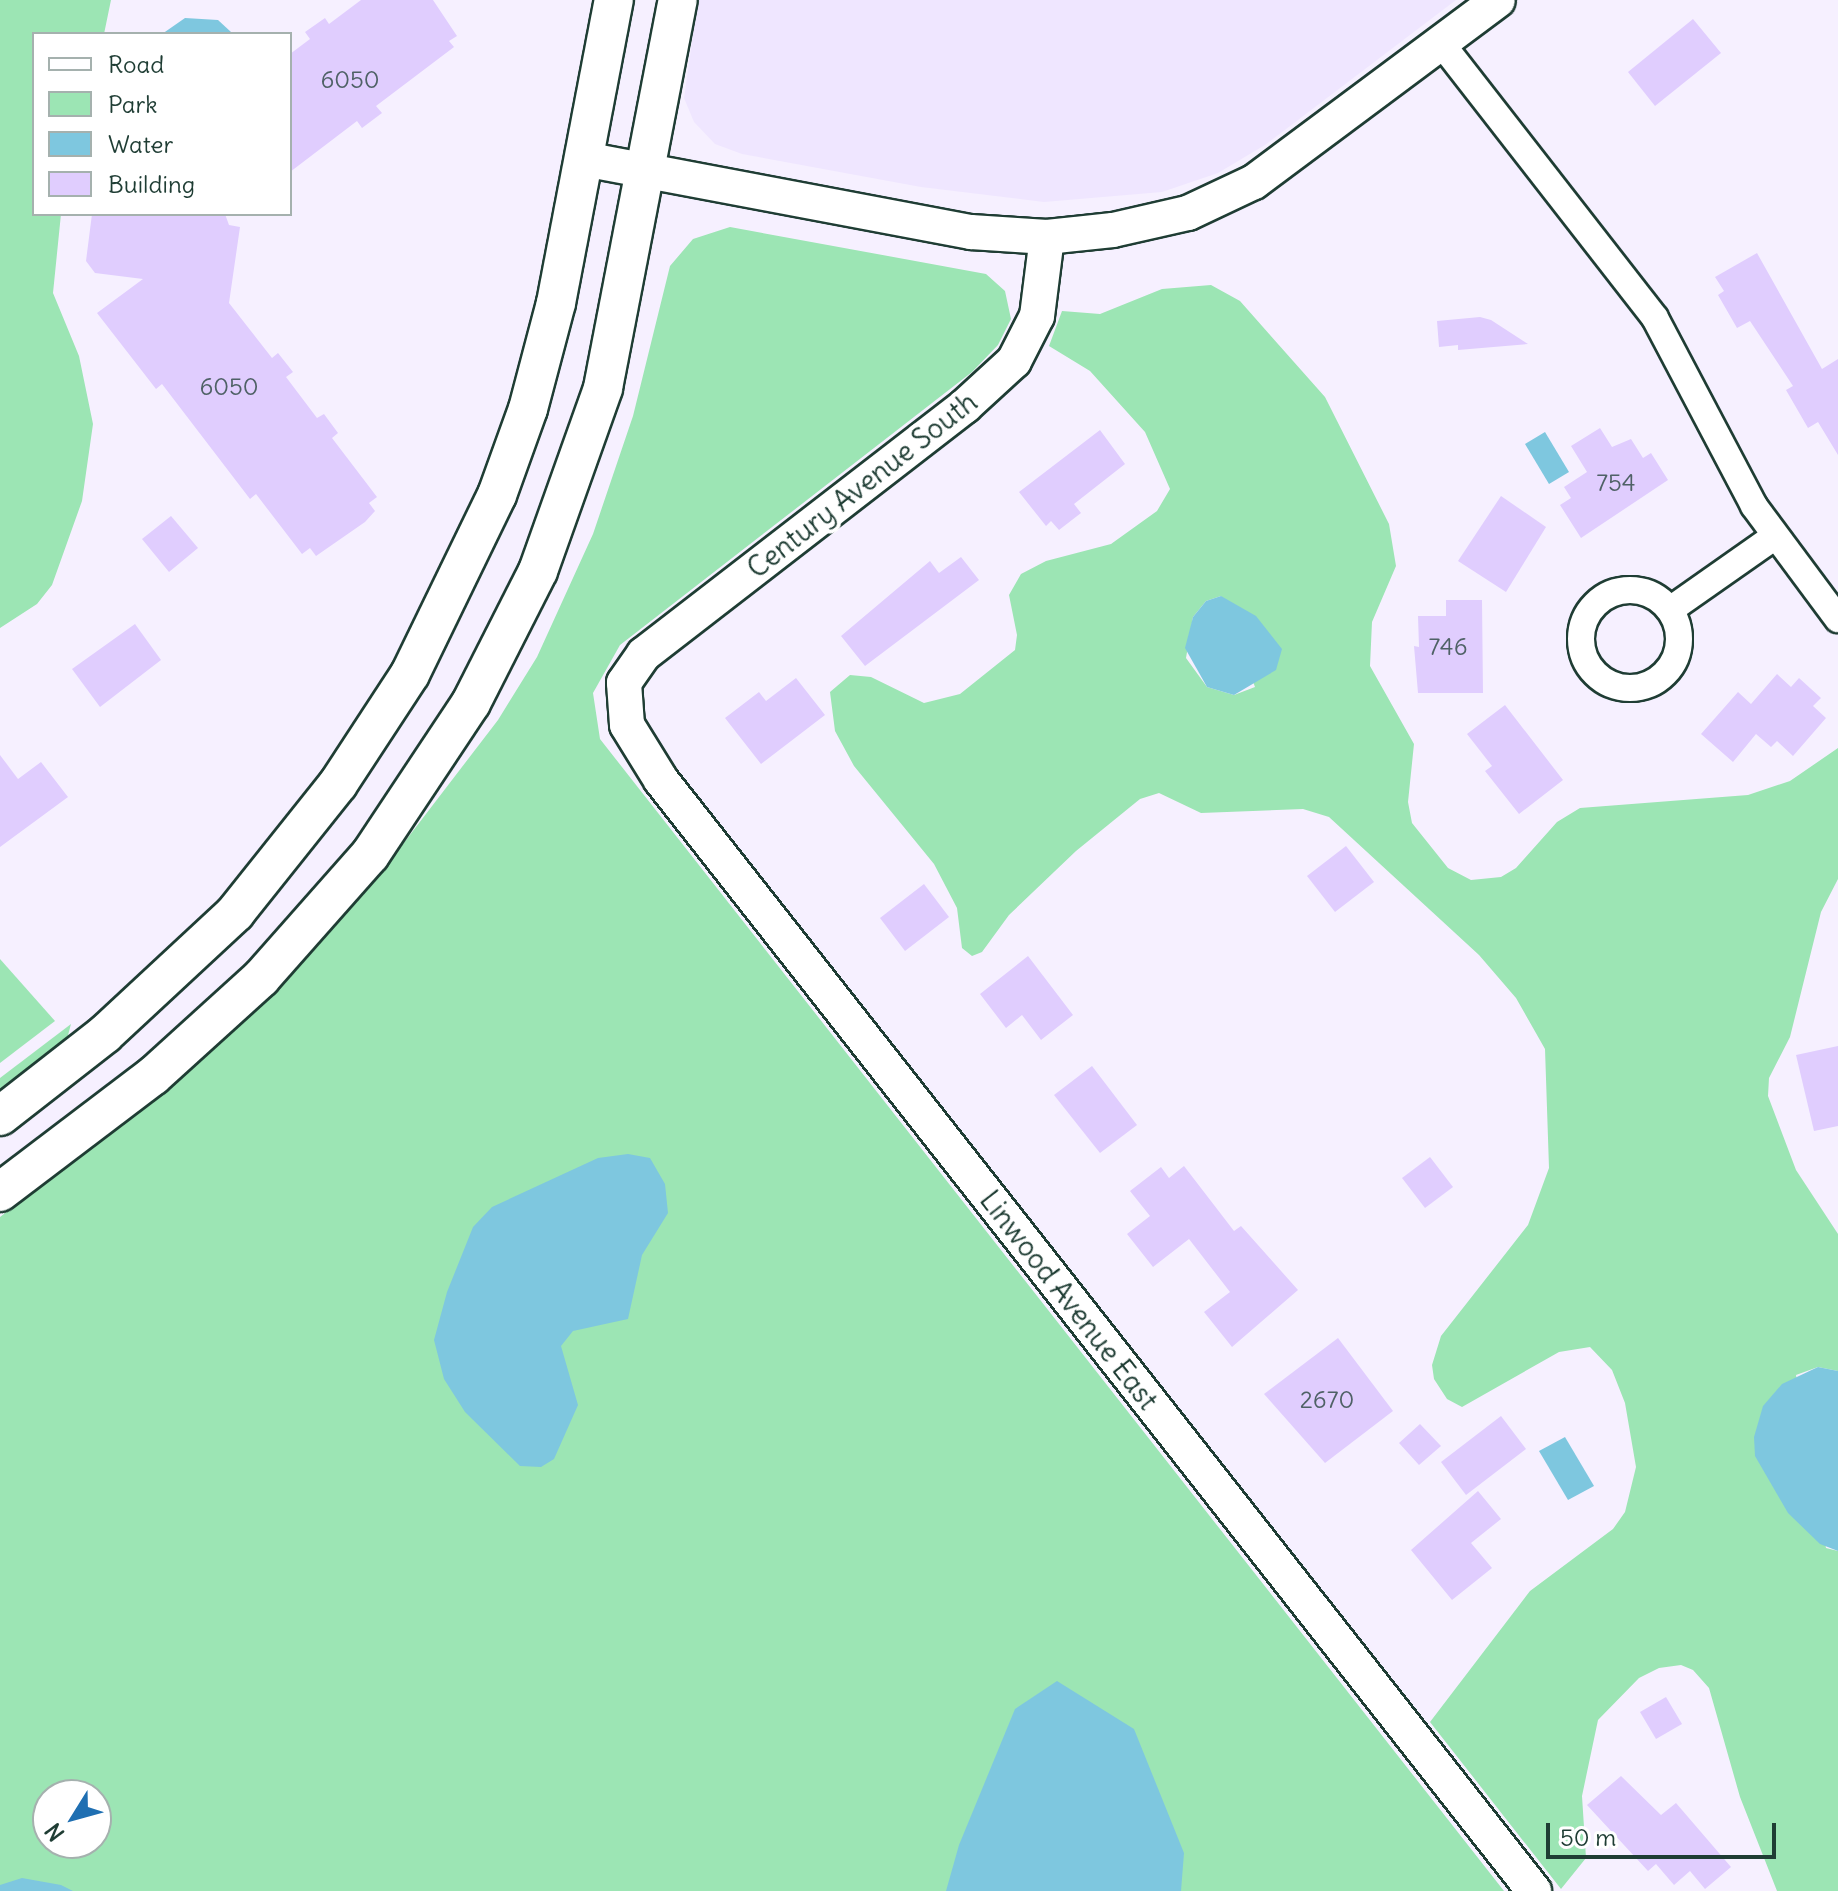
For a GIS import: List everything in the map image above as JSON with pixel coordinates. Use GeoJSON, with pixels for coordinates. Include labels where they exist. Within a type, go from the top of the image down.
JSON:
{"type":"FeatureCollection","features":[{"type":"Feature","properties":{"kind":"main road"},"geometry":{"type":"LineString","coordinates":[[0,1116],[105,1034],[235,913],[338,784],[410,674],[497,495],[528,409],[584,159],[614,0]]}},
{"type":"Feature","properties":{"kind":"main road"},"geometry":{"type":"LineString","coordinates":[[0,1192],[153,1076],[261,978],[348,883],[444,748],[521,608],[575,477],[617,330],[678,0]]}},
{"type":"Feature","properties":{"kind":"street"},"geometry":{"type":"LineString","coordinates":[[584,159],[646,174],[971,232],[1047,237],[1166,219],[1221,199],[1289,159],[1498,0]]}},
{"type":"Feature","properties":{"kind":"street"},"geometry":{"type":"LineString","coordinates":[[1441,43],[1655,318],[1774,537],[1838,619]]}},
{"type":"Feature","properties":{"kind":"street","name":"Century Avenue South"},"geometry":{"type":"LineString","coordinates":[[622,699],[627,676],[648,650],[965,406],[1014,361],[1037,316],[1047,237]]}},
{"type":"Feature","properties":{"kind":"street"},"geometry":{"type":"LineString","coordinates":[[1670,610],[1774,537]]}},
{"type":"Feature","properties":{"kind":"street","name":"Linwood Avenue East"},"geometry":{"type":"LineString","coordinates":[[622,699],[631,734],[661,780],[1534,1891]]}},
{"type":"Feature","properties":{"kind":"shaded area"},"geometry":{"type":"Polygon","coordinates":[[[698,0],[1456,0],[1265,145],[1218,173],[1162,192],[1044,202],[921,187],[742,154],[715,144],[694,122],[684,98],[698,0]]]}},
{"type":"Feature","properties":{"kind":"green space"},"geometry":{"type":"Polygon","coordinates":[[[0,0],[111,0],[104,32],[32,32],[32,216],[61,216],[53,293],[79,356],[93,424],[82,501],[52,585],[37,604],[0,628],[0,0]]]}},
{"type":"Feature","properties":{"kind":"green space"},"geometry":{"type":"Polygon","coordinates":[[[730,227],[986,274],[1005,291],[1011,319],[998,345],[972,372],[620,645],[593,693],[600,739],[1504,1891],[0,1891],[0,1217],[184,1075],[274,992],[370,887],[498,720],[537,657],[593,534],[633,416],[670,266],[693,239],[730,227]]]}},
{"type":"Feature","properties":{"kind":"green space"},"geometry":{"type":"Polygon","coordinates":[[[1211,285],[1240,301],[1325,397],[1389,524],[1396,566],[1372,622],[1370,666],[1414,744],[1408,802],[1412,823],[1448,868],[1471,880],[1501,877],[1516,868],[1557,822],[1580,808],[1748,795],[1790,781],[1838,748],[1838,879],[1821,912],[1790,1037],[1769,1078],[1768,1096],[1796,1170],[1838,1234],[1838,1371],[1818,1367],[1796,1375],[1826,1548],[1838,1551],[1838,1891],[1777,1891],[1740,1797],[1709,1688],[1693,1670],[1681,1665],[1659,1668],[1639,1678],[1598,1720],[1582,1796],[1586,1858],[1561,1889],[1430,1722],[1530,1591],[1613,1529],[1625,1512],[1636,1467],[1625,1403],[1612,1370],[1590,1347],[1559,1352],[1462,1407],[1447,1399],[1434,1379],[1432,1365],[1441,1336],[1528,1225],[1549,1168],[1545,1049],[1516,998],[1479,955],[1329,817],[1303,809],[1201,813],[1159,793],[1140,799],[1076,851],[1009,915],[982,952],[972,956],[962,948],[957,908],[934,864],[854,766],[835,731],[830,692],[850,675],[871,677],[924,703],[960,694],[1015,650],[1017,635],[1009,595],[1021,574],[1046,561],[1111,544],[1157,511],[1170,489],[1145,432],[1090,371],[1049,346],[1062,311],[1100,314],[1162,289],[1211,285]],[[1221,596],[1206,601],[1193,617],[1186,658],[1207,687],[1234,695],[1255,687],[1221,596]]]}},
{"type":"Feature","properties":{"kind":"green space"},"geometry":{"type":"Polygon","coordinates":[[[0,959],[55,1021],[0,1063],[0,959]]]}},
{"type":"Feature","properties":{"kind":"green space"},"geometry":{"type":"Polygon","coordinates":[[[71,1024],[67,1039],[0,1091],[0,1078],[71,1024]]]}},
{"type":"Feature","properties":{"kind":"water"},"geometry":{"type":"Polygon","coordinates":[[[185,18],[218,20],[231,32],[165,32],[185,18]]]}},
{"type":"Feature","properties":{"kind":"water"},"geometry":{"type":"Polygon","coordinates":[[[1545,432],[1569,472],[1549,484],[1525,444],[1545,432]]]}},
{"type":"Feature","properties":{"kind":"water"},"geometry":{"type":"Polygon","coordinates":[[[1221,596],[1256,616],[1282,649],[1276,670],[1234,695],[1207,687],[1185,648],[1193,617],[1206,601],[1221,596]]]}},
{"type":"Feature","properties":{"kind":"water"},"geometry":{"type":"Polygon","coordinates":[[[628,1154],[650,1158],[665,1184],[668,1213],[642,1255],[628,1319],[573,1331],[561,1346],[578,1405],[554,1459],[541,1467],[520,1466],[465,1412],[444,1379],[434,1340],[447,1292],[473,1227],[492,1207],[598,1158],[628,1154]]]}},
{"type":"Feature","properties":{"kind":"water"},"geometry":{"type":"Polygon","coordinates":[[[1818,1367],[1838,1371],[1838,1551],[1820,1544],[1788,1513],[1755,1456],[1754,1437],[1763,1406],[1782,1384],[1818,1367]]]}},
{"type":"Feature","properties":{"kind":"water"},"geometry":{"type":"Polygon","coordinates":[[[1565,1437],[1594,1486],[1568,1500],[1539,1451],[1565,1437]]]}},
{"type":"Feature","properties":{"kind":"water"},"geometry":{"type":"Polygon","coordinates":[[[1057,1681],[1134,1729],[1184,1853],[1181,1891],[946,1891],[959,1845],[1015,1709],[1057,1681]]]}},
{"type":"Feature","properties":{"kind":"water"},"geometry":{"type":"Polygon","coordinates":[[[22,1878],[61,1885],[73,1891],[0,1891],[0,1885],[22,1878]]]}},
{"type":"Feature","properties":{"kind":"building"},"geometry":{"type":"Polygon","coordinates":[[[361,0],[433,0],[457,36],[449,41],[454,47],[376,106],[382,113],[362,128],[357,121],[292,170],[292,52],[310,39],[305,32],[325,18],[329,24],[361,0]]]}},
{"type":"Feature","properties":{"kind":"building"},"geometry":{"type":"Polygon","coordinates":[[[1693,19],[1721,53],[1655,106],[1628,72],[1693,19]]]}},
{"type":"Feature","properties":{"kind":"building"},"geometry":{"type":"Polygon","coordinates":[[[92,216],[226,216],[229,225],[240,227],[229,303],[272,358],[278,353],[293,372],[286,377],[317,418],[324,414],[338,433],[332,438],[377,497],[369,503],[375,511],[365,522],[316,556],[310,548],[302,554],[256,494],[250,499],[162,384],[156,389],[97,313],[143,279],[95,273],[86,261],[92,216]]]}},
{"type":"Feature","properties":{"kind":"building"},"geometry":{"type":"Polygon","coordinates":[[[1757,253],[1822,369],[1838,359],[1838,455],[1818,422],[1808,428],[1786,390],[1793,386],[1750,321],[1737,328],[1718,295],[1724,291],[1715,277],[1757,253]]]}},
{"type":"Feature","properties":{"kind":"building"},"geometry":{"type":"Polygon","coordinates":[[[1480,317],[1491,320],[1528,344],[1458,350],[1458,345],[1439,347],[1437,321],[1480,317]]]}},
{"type":"Feature","properties":{"kind":"building"},"geometry":{"type":"Polygon","coordinates":[[[1600,428],[1612,447],[1631,439],[1643,458],[1651,453],[1668,480],[1581,538],[1560,505],[1571,498],[1564,487],[1587,472],[1571,446],[1600,428]]]}},
{"type":"Feature","properties":{"kind":"building"},"geometry":{"type":"Polygon","coordinates":[[[1100,430],[1125,464],[1074,504],[1081,513],[1059,530],[1051,521],[1046,526],[1019,492],[1100,430]]]}},
{"type":"Feature","properties":{"kind":"building"},"geometry":{"type":"Polygon","coordinates":[[[1501,496],[1546,527],[1506,592],[1458,561],[1501,496]]]}},
{"type":"Feature","properties":{"kind":"building"},"geometry":{"type":"Polygon","coordinates":[[[171,516],[198,548],[169,572],[142,539],[171,516]]]}},
{"type":"Feature","properties":{"kind":"building"},"geometry":{"type":"Polygon","coordinates":[[[961,557],[979,580],[865,666],[841,636],[930,561],[939,573],[961,557]]]}},
{"type":"Feature","properties":{"kind":"building"},"geometry":{"type":"Polygon","coordinates":[[[1446,600],[1482,600],[1483,693],[1418,693],[1414,646],[1419,647],[1418,616],[1446,616],[1446,600]]]}},
{"type":"Feature","properties":{"kind":"building"},"geometry":{"type":"Polygon","coordinates":[[[135,624],[161,660],[100,707],[72,669],[135,624]]]}},
{"type":"Feature","properties":{"kind":"building"},"geometry":{"type":"Polygon","coordinates":[[[1777,674],[1791,687],[1799,678],[1821,698],[1813,706],[1826,718],[1793,756],[1777,741],[1771,747],[1756,734],[1733,762],[1701,734],[1738,692],[1751,704],[1777,674]]]}},
{"type":"Feature","properties":{"kind":"building"},"geometry":{"type":"Polygon","coordinates":[[[796,678],[825,715],[761,764],[725,718],[759,692],[766,701],[796,678]]]}},
{"type":"Feature","properties":{"kind":"building"},"geometry":{"type":"Polygon","coordinates":[[[1505,705],[1563,780],[1519,814],[1485,771],[1492,766],[1467,734],[1505,705]]]}},
{"type":"Feature","properties":{"kind":"building"},"geometry":{"type":"Polygon","coordinates":[[[0,755],[18,779],[41,762],[68,797],[0,847],[0,755]]]}},
{"type":"Feature","properties":{"kind":"building"},"geometry":{"type":"Polygon","coordinates":[[[1346,846],[1374,882],[1335,912],[1307,876],[1346,846]]]}},
{"type":"Feature","properties":{"kind":"building"},"geometry":{"type":"Polygon","coordinates":[[[924,884],[949,917],[905,951],[880,918],[924,884]]]}},
{"type":"Feature","properties":{"kind":"building"},"geometry":{"type":"Polygon","coordinates":[[[1028,956],[1073,1015],[1041,1040],[1022,1015],[1006,1028],[980,994],[1028,956]]]}},
{"type":"Feature","properties":{"kind":"building"},"geometry":{"type":"Polygon","coordinates":[[[1838,1046],[1838,1126],[1814,1131],[1796,1055],[1838,1046]]]}},
{"type":"Feature","properties":{"kind":"building"},"geometry":{"type":"Polygon","coordinates":[[[1092,1066],[1137,1125],[1100,1153],[1054,1095],[1092,1066]]]}},
{"type":"Feature","properties":{"kind":"building"},"geometry":{"type":"Polygon","coordinates":[[[1430,1157],[1453,1187],[1425,1208],[1402,1178],[1430,1157]]]}},
{"type":"Feature","properties":{"kind":"building"},"geometry":{"type":"Polygon","coordinates":[[[1184,1166],[1234,1231],[1241,1226],[1298,1290],[1232,1347],[1204,1312],[1230,1292],[1189,1239],[1153,1267],[1127,1234],[1150,1216],[1130,1191],[1161,1167],[1169,1178],[1184,1166]]]}},
{"type":"Feature","properties":{"kind":"building"},"geometry":{"type":"Polygon","coordinates":[[[1338,1338],[1393,1411],[1325,1463],[1264,1394],[1338,1338]]]}},
{"type":"Feature","properties":{"kind":"building"},"geometry":{"type":"Polygon","coordinates":[[[1501,1416],[1526,1449],[1466,1495],[1441,1462],[1501,1416]]]}},
{"type":"Feature","properties":{"kind":"building"},"geometry":{"type":"Polygon","coordinates":[[[1420,1424],[1441,1446],[1419,1465],[1399,1443],[1420,1424]]]}},
{"type":"Feature","properties":{"kind":"building"},"geometry":{"type":"Polygon","coordinates":[[[1478,1491],[1501,1519],[1471,1543],[1492,1568],[1452,1600],[1411,1550],[1478,1491]]]}},
{"type":"Feature","properties":{"kind":"building"},"geometry":{"type":"Polygon","coordinates":[[[1666,1697],[1682,1724],[1656,1739],[1640,1712],[1666,1697]]]}},
{"type":"Feature","properties":{"kind":"building"},"geometry":{"type":"Polygon","coordinates":[[[1621,1776],[1661,1815],[1676,1803],[1731,1867],[1705,1889],[1690,1871],[1674,1885],[1656,1864],[1648,1871],[1587,1805],[1621,1776]]]}}]}
